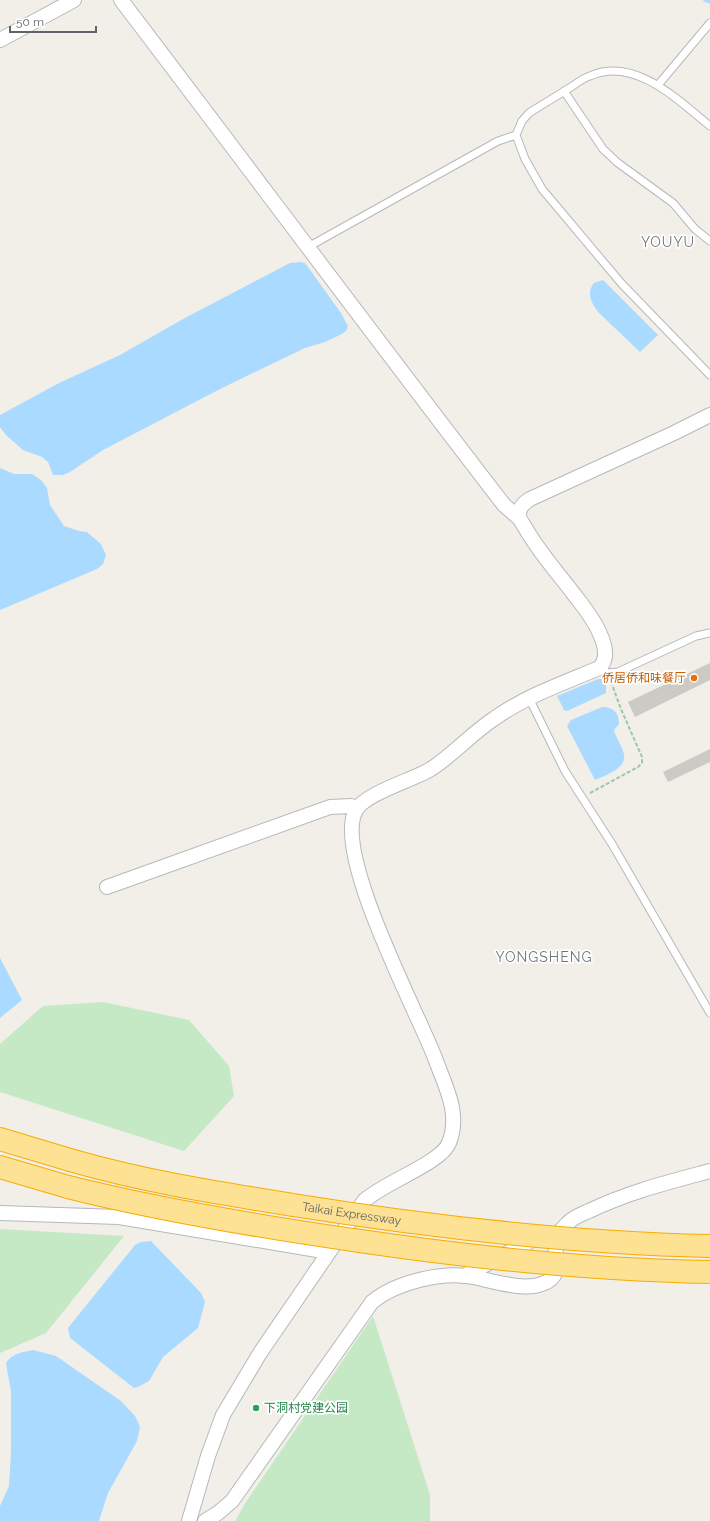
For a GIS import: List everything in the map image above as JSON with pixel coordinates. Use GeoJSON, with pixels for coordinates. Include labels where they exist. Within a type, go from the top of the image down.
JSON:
{"type":"FeatureCollection","features":[{"type":"Feature","properties":{"kind":"highway","name":"Taikai Expressway"},"geometry":{"type":"LineString","coordinates":[[0,1140],[110,1172],[322,1209],[410,1222],[565,1239],[710,1246]]}},
{"type":"Feature","properties":{"kind":"highway"},"geometry":{"type":"LineString","coordinates":[[0,1167],[96,1194],[246,1224],[406,1248],[563,1265],[710,1272]]}},
{"type":"Feature","properties":{"kind":"street"},"geometry":{"type":"LineString","coordinates":[[0,40],[74,0]]}},
{"type":"Feature","properties":{"kind":"street"},"geometry":{"type":"LineString","coordinates":[[121,0],[308,247],[380,345],[504,505],[520,519],[535,544],[586,610],[600,632],[605,656],[602,665],[605,670],[529,698],[495,717],[430,769],[378,793],[357,808],[352,821],[352,838],[359,875],[372,915],[428,1040],[453,1105],[454,1124],[450,1143],[442,1155],[380,1189],[364,1201],[260,1353],[223,1415],[208,1456],[189,1521]]}},
{"type":"Feature","properties":{"kind":"street"},"geometry":{"type":"LineString","coordinates":[[520,519],[519,513],[522,504],[530,498],[674,433],[710,415]]}},
{"type":"Feature","properties":{"kind":"street"},"geometry":{"type":"LineString","coordinates":[[107,887],[330,807],[351,806],[357,808]]}},
{"type":"Feature","properties":{"kind":"street"},"geometry":{"type":"LineString","coordinates":[[464,1276],[570,1220],[628,1194],[710,1171]]}},
{"type":"Feature","properties":{"kind":"street"},"geometry":{"type":"LineString","coordinates":[[0,1213],[119,1217],[329,1252]]}},
{"type":"Feature","properties":{"kind":"street"},"geometry":{"type":"LineString","coordinates":[[204,1521],[218,1514],[232,1502],[372,1302],[388,1291],[406,1284],[433,1278],[464,1276],[522,1286],[541,1285],[552,1280],[556,1274],[556,1239],[558,1233],[570,1220]]}},
{"type":"Feature","properties":{"kind":"lane"},"geometry":{"type":"LineString","coordinates":[[658,85],[710,23]]}},
{"type":"Feature","properties":{"kind":"lane"},"geometry":{"type":"LineString","coordinates":[[710,126],[658,85],[620,71],[611,70],[589,76],[529,113],[522,121],[516,135],[525,159],[542,189],[621,283],[710,375]]}},
{"type":"Feature","properties":{"kind":"lane"},"geometry":{"type":"LineString","coordinates":[[564,91],[603,149],[623,167],[673,203],[696,229],[710,242]]}},
{"type":"Feature","properties":{"kind":"lane"},"geometry":{"type":"LineString","coordinates":[[308,247],[498,141],[516,135]]}},
{"type":"Feature","properties":{"kind":"lane"},"geometry":{"type":"LineString","coordinates":[[605,670],[618,672],[696,636],[710,633]]}},
{"type":"Feature","properties":{"kind":"lane"},"geometry":{"type":"LineString","coordinates":[[529,698],[565,771],[612,844],[710,1013]]}},
{"type":"Feature","properties":{"kind":"path"},"geometry":{"type":"LineString","coordinates":[[582,797],[638,767],[642,763],[642,757],[605,670]]}},
{"type":"Feature","properties":{"kind":"green space"},"geometry":{"type":"Polygon","coordinates":[[[103,1002],[189,1020],[229,1066],[234,1096],[184,1151],[0,1092],[0,1044],[43,1006],[103,1002]]]}},
{"type":"Feature","properties":{"kind":"green space"},"geometry":{"type":"Polygon","coordinates":[[[0,1229],[124,1236],[46,1333],[0,1353],[0,1229]]]}},
{"type":"Feature","properties":{"kind":"green space"},"geometry":{"type":"Polygon","coordinates":[[[373,1316],[430,1495],[430,1521],[235,1521],[246,1502],[373,1316]]]}},
{"type":"Feature","properties":{"kind":"water"},"geometry":{"type":"Polygon","coordinates":[[[290,263],[305,263],[341,313],[348,326],[346,331],[342,334],[325,342],[305,348],[222,388],[103,450],[63,475],[53,475],[48,462],[42,457],[23,450],[6,435],[0,427],[0,415],[59,383],[120,355],[183,319],[290,263]]]}},
{"type":"Feature","properties":{"kind":"water"},"geometry":{"type":"Polygon","coordinates":[[[603,280],[658,335],[640,352],[598,312],[593,305],[590,298],[590,290],[594,283],[603,280]]]}},
{"type":"Feature","properties":{"kind":"water"},"geometry":{"type":"Polygon","coordinates":[[[0,468],[14,474],[32,474],[41,480],[47,488],[50,505],[64,526],[87,532],[101,544],[106,555],[103,564],[97,569],[0,610],[0,468]]]}},
{"type":"Feature","properties":{"kind":"water"},"geometry":{"type":"Polygon","coordinates":[[[598,679],[602,679],[606,686],[606,693],[567,711],[564,710],[557,696],[598,679]]]}},
{"type":"Feature","properties":{"kind":"water"},"geometry":{"type":"Polygon","coordinates":[[[602,707],[612,709],[617,713],[619,724],[614,730],[622,748],[624,757],[623,762],[616,770],[595,780],[567,726],[571,720],[602,707]]]}},
{"type":"Feature","properties":{"kind":"water"},"geometry":{"type":"Polygon","coordinates":[[[0,958],[22,1000],[0,1018],[0,958]]]}},
{"type":"Feature","properties":{"kind":"water"},"geometry":{"type":"Polygon","coordinates":[[[151,1241],[201,1293],[205,1302],[198,1328],[163,1357],[149,1381],[134,1388],[70,1338],[68,1328],[135,1245],[141,1242],[151,1241]]]}},
{"type":"Feature","properties":{"kind":"water"},"geometry":{"type":"Polygon","coordinates":[[[33,1350],[56,1356],[121,1401],[135,1416],[138,1422],[140,1428],[137,1441],[108,1493],[99,1521],[0,1521],[0,1506],[9,1486],[11,1453],[11,1392],[6,1363],[15,1355],[33,1350]]]}},
{"type":"Feature","properties":{"kind":"building"},"geometry":{"type":"Polygon","coordinates":[[[710,663],[710,680],[635,717],[628,702],[710,663]]]}},
{"type":"Feature","properties":{"kind":"building"},"geometry":{"type":"Polygon","coordinates":[[[710,749],[710,762],[668,782],[663,772],[710,749]]]}},
{"type":"Feature","properties":{"kind":"waterway"},"geometry":{"type":"LineString","coordinates":[[705,0],[710,2]]}},
{"type":"Feature","properties":{"kind":"place","name":"侨居侨和味餐厅"},"geometry":{"type":"Point","coordinates":[694,678]}},
{"type":"Feature","properties":{"kind":"place","name":"下洞村党建公园"},"geometry":{"type":"Point","coordinates":[256,1408]}},
{"type":"Feature","properties":{"kind":"district","name":"YOUYU"},"geometry":{"type":"Point","coordinates":[668,242]}},
{"type":"Feature","properties":{"kind":"district","name":"YONGSHENG"},"geometry":{"type":"Point","coordinates":[544,957]}}]}
